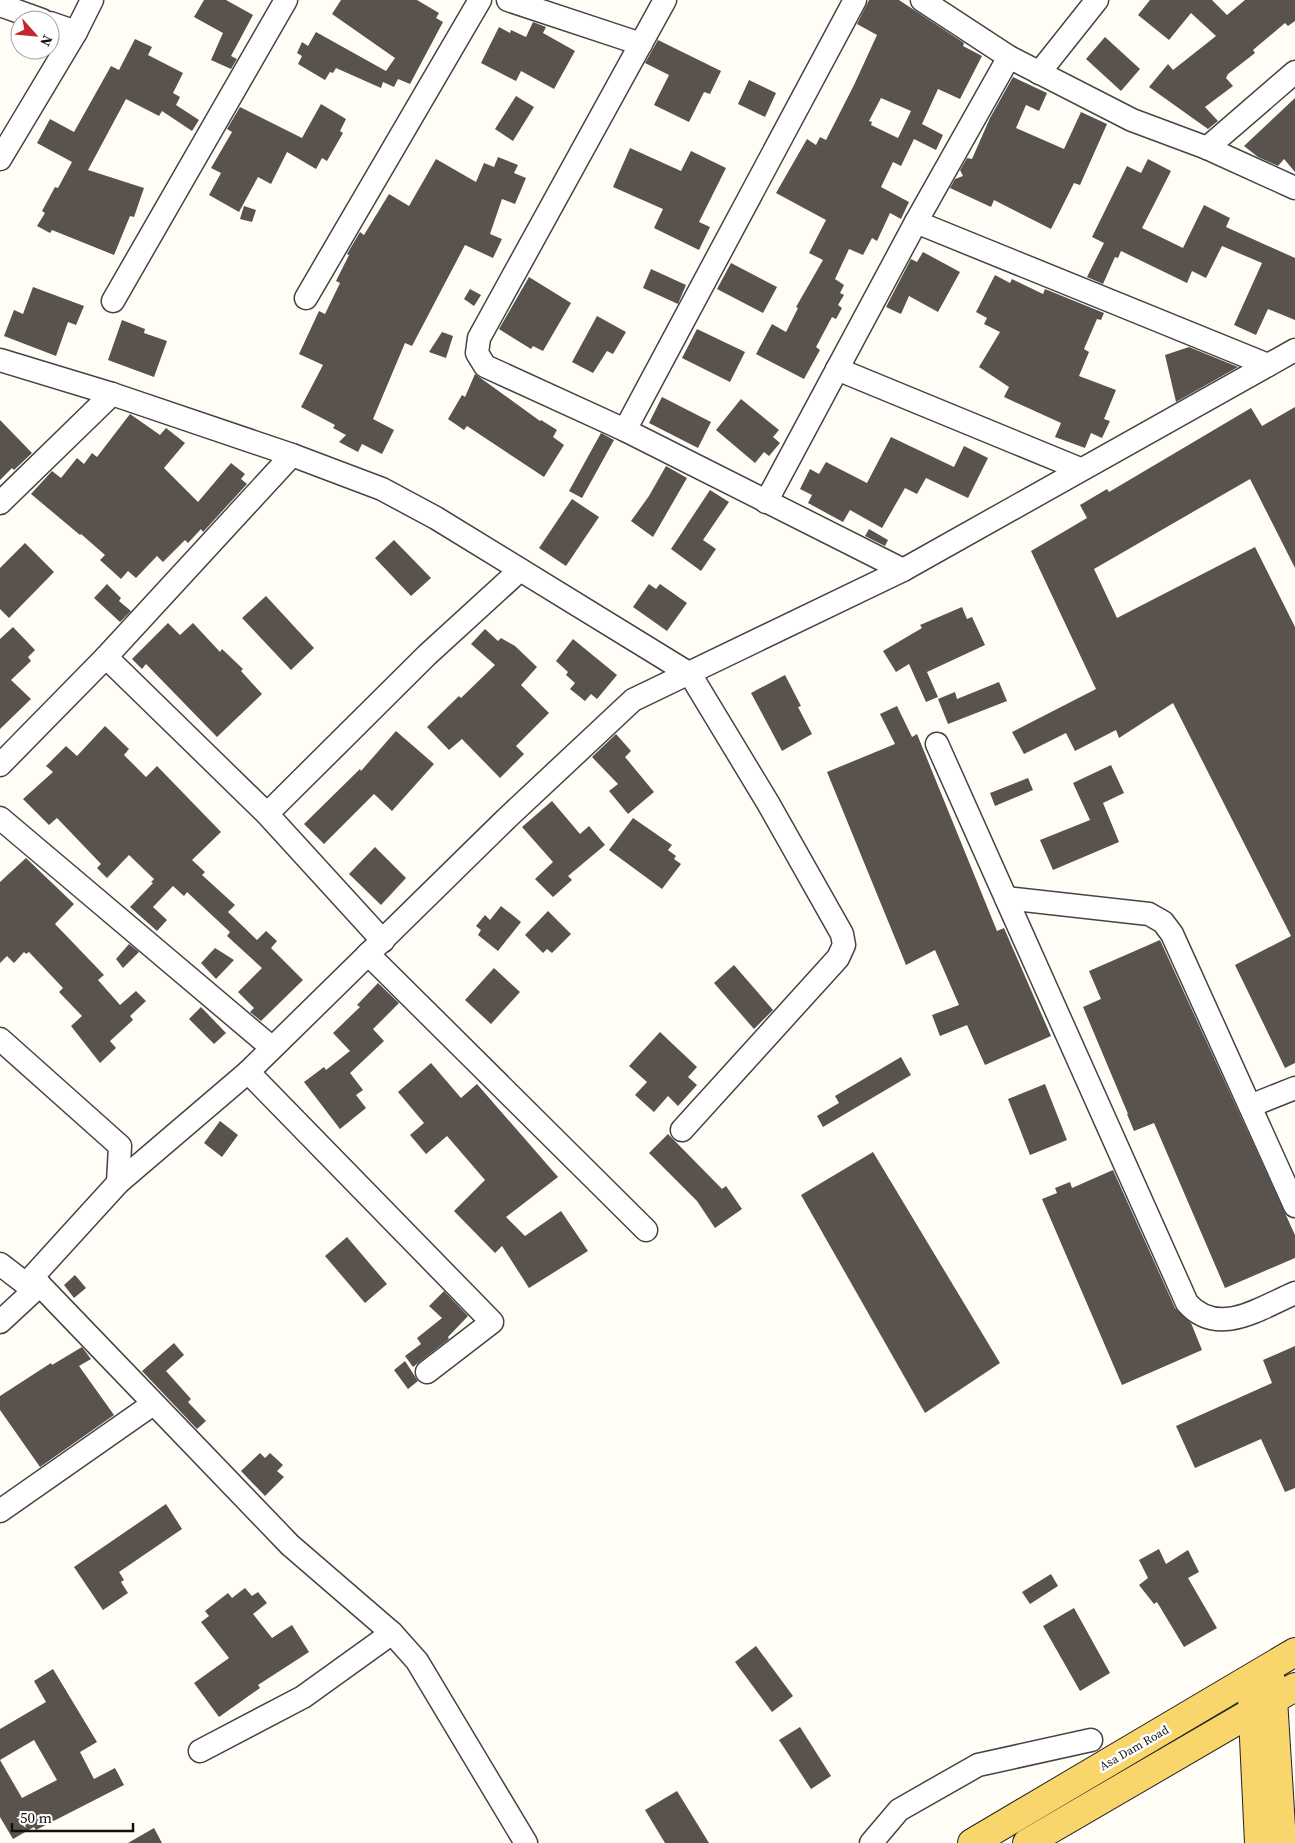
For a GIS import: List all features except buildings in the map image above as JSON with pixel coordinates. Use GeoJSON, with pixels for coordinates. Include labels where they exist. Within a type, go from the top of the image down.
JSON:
{"type":"FeatureCollection","features":[{"type":"Feature","properties":{"kind":"main road","name":"Asa Dam Road"},"geometry":{"type":"LineString","coordinates":[[972,1843],[1295,1652]]}},
{"type":"Feature","properties":{"kind":"main road"},"geometry":{"type":"LineString","coordinates":[[1260,1673],[1280,1699],[1277,1740],[1282,1843]]}},
{"type":"Feature","properties":{"kind":"main road"},"geometry":{"type":"LineString","coordinates":[[1027,1843],[1199,1742],[1280,1699]]}},
{"type":"Feature","properties":{"kind":"main road"},"geometry":{"type":"LineString","coordinates":[[1259,1843],[1256,1765],[1280,1699]]}},
{"type":"Feature","properties":{"kind":"main road"},"geometry":{"type":"LineString","coordinates":[[1199,1742],[1226,1744],[1237,1748],[1256,1765]]}},
{"type":"Feature","properties":{"kind":"street"},"geometry":{"type":"LineString","coordinates":[[0,159],[76,32],[92,0]]}},
{"type":"Feature","properties":{"kind":"street"},"geometry":{"type":"LineString","coordinates":[[113,301],[286,0]]}},
{"type":"Feature","properties":{"kind":"street"},"geometry":{"type":"LineString","coordinates":[[306,298],[480,0]]}},
{"type":"Feature","properties":{"kind":"street"},"geometry":{"type":"LineString","coordinates":[[508,0],[641,44]]}},
{"type":"Feature","properties":{"kind":"street"},"geometry":{"type":"LineString","coordinates":[[665,0],[479,338],[477,353],[485,366],[625,430],[903,570]]}},
{"type":"Feature","properties":{"kind":"street"},"geometry":{"type":"LineString","coordinates":[[625,430],[855,0]]}},
{"type":"Feature","properties":{"kind":"street"},"geometry":{"type":"LineString","coordinates":[[922,0],[1009,57],[1132,120],[1207,148],[1295,188]]}},
{"type":"Feature","properties":{"kind":"street"},"geometry":{"type":"LineString","coordinates":[[1039,73],[1097,0]]}},
{"type":"Feature","properties":{"kind":"street"},"geometry":{"type":"LineString","coordinates":[[0,5],[14,10]]}},
{"type":"Feature","properties":{"kind":"street"},"geometry":{"type":"LineString","coordinates":[[60,26],[76,32]]}},
{"type":"Feature","properties":{"kind":"street"},"geometry":{"type":"LineString","coordinates":[[766,502],[916,222],[1009,57]]}},
{"type":"Feature","properties":{"kind":"street"},"geometry":{"type":"LineString","coordinates":[[1207,148],[1295,72]]}},
{"type":"Feature","properties":{"kind":"street"},"geometry":{"type":"LineString","coordinates":[[916,222],[1268,365]]}},
{"type":"Feature","properties":{"kind":"street"},"geometry":{"type":"LineString","coordinates":[[0,1322],[118,1183],[248,1072],[271,1047],[506,819],[633,700],[654,688],[690,674],[903,570],[1295,350]]}},
{"type":"Feature","properties":{"kind":"street"},"geometry":{"type":"LineString","coordinates":[[0,360],[112,394],[292,455],[382,489],[436,518],[690,674],[768,803],[842,934],[844,945],[838,958],[682,1130]]}},
{"type":"Feature","properties":{"kind":"street"},"geometry":{"type":"LineString","coordinates":[[837,369],[1080,470]]}},
{"type":"Feature","properties":{"kind":"street"},"geometry":{"type":"LineString","coordinates":[[0,503],[112,394]]}},
{"type":"Feature","properties":{"kind":"street"},"geometry":{"type":"LineString","coordinates":[[0,765],[106,657],[292,455]]}},
{"type":"Feature","properties":{"kind":"street"},"geometry":{"type":"LineString","coordinates":[[266,814],[427,655],[520,570]]}},
{"type":"Feature","properties":{"kind":"street"},"geometry":{"type":"LineString","coordinates":[[106,657],[266,814],[376,947],[646,1230]]}},
{"type":"Feature","properties":{"kind":"street"},"geometry":{"type":"LineString","coordinates":[[937,744],[1187,1303],[1194,1312],[1207,1318],[1231,1321],[1295,1293]]}},
{"type":"Feature","properties":{"kind":"street"},"geometry":{"type":"LineString","coordinates":[[0,818],[271,1047]]}},
{"type":"Feature","properties":{"kind":"street"},"geometry":{"type":"LineString","coordinates":[[1006,898],[1149,914],[1163,922],[1172,934],[1295,1206]]}},
{"type":"Feature","properties":{"kind":"street"},"geometry":{"type":"LineString","coordinates":[[0,1039],[120,1146],[118,1183]]}},
{"type":"Feature","properties":{"kind":"street"},"geometry":{"type":"LineString","coordinates":[[248,1072],[492,1322],[427,1372]]}},
{"type":"Feature","properties":{"kind":"street"},"geometry":{"type":"LineString","coordinates":[[1250,1106],[1295,1088]]}},
{"type":"Feature","properties":{"kind":"street"},"geometry":{"type":"LineString","coordinates":[[0,1264],[33,1285],[153,1404],[290,1545],[392,1633],[418,1661],[526,1843]]}},
{"type":"Feature","properties":{"kind":"street"},"geometry":{"type":"LineString","coordinates":[[0,1511],[153,1404]]}},
{"type":"Feature","properties":{"kind":"street"},"geometry":{"type":"LineString","coordinates":[[200,1751],[303,1697],[392,1633]]}},
{"type":"Feature","properties":{"kind":"street"},"geometry":{"type":"LineString","coordinates":[[872,1843],[899,1810],[978,1765],[1091,1740]]}}]}
